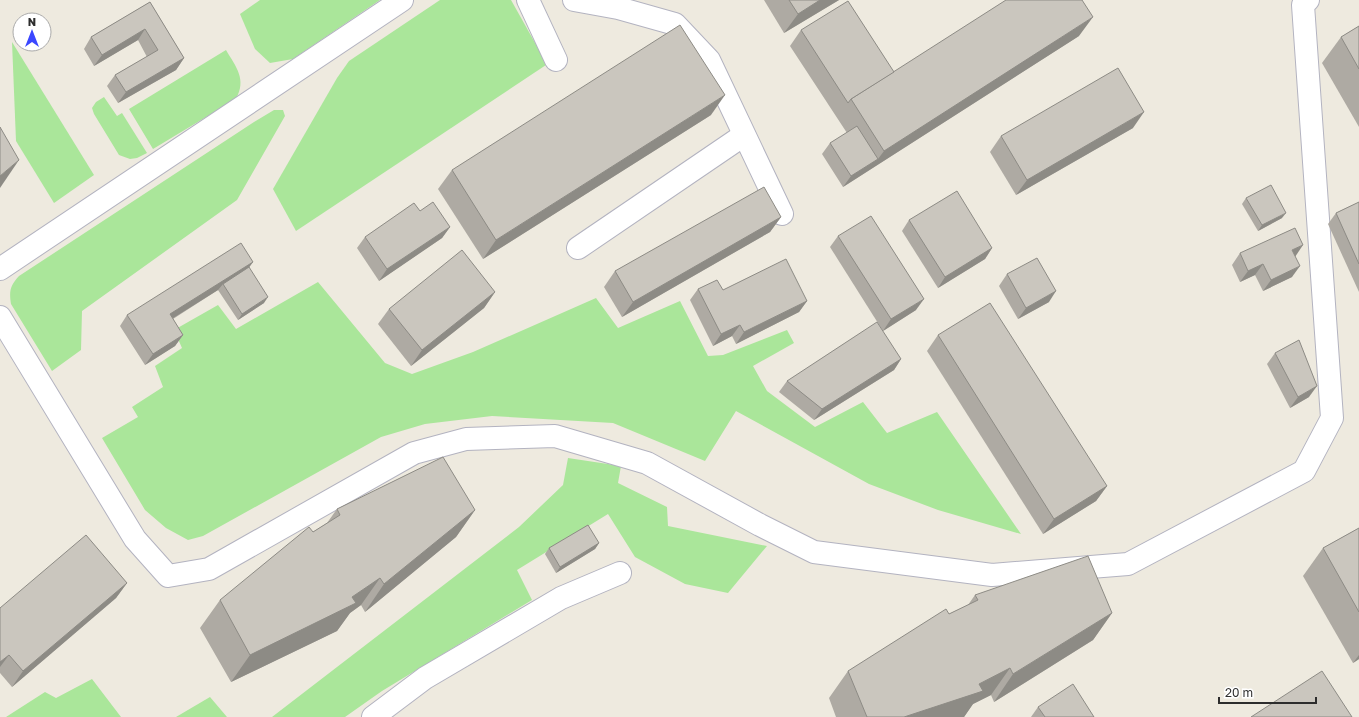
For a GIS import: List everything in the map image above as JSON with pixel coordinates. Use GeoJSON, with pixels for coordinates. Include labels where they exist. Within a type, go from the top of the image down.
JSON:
{"type":"FeatureCollection","features":[{"type":"Feature","properties":{"kind":"street"},"geometry":{"type":"LineString","coordinates":[[0,269],[402,0]]}},
{"type":"Feature","properties":{"kind":"street"},"geometry":{"type":"LineString","coordinates":[[528,0],[556,60]]}},
{"type":"Feature","properties":{"kind":"street"},"geometry":{"type":"LineString","coordinates":[[574,0],[618,8],[675,24],[709,60],[782,214]]}},
{"type":"Feature","properties":{"kind":"street"},"geometry":{"type":"LineString","coordinates":[[0,317],[136,539],[168,576],[209,569],[414,453],[466,439],[555,436],[647,463],[760,525],[814,552],[992,575],[1128,564],[1304,471],[1332,418],[1303,4],[1308,0]]}},
{"type":"Feature","properties":{"kind":"street"},"geometry":{"type":"LineString","coordinates":[[578,248],[744,135]]}},
{"type":"Feature","properties":{"kind":"street"},"geometry":{"type":"LineString","coordinates":[[373,717],[425,678],[561,598],[620,573]]}},
{"type":"Feature","properties":{"kind":"green space"},"geometry":{"type":"Polygon","coordinates":[[[260,0],[380,0],[293,59],[270,63],[255,49],[240,14],[260,0]]]}},
{"type":"Feature","properties":{"kind":"green space"},"geometry":{"type":"Polygon","coordinates":[[[440,0],[511,0],[546,65],[296,231],[273,189],[337,78],[349,61],[440,0]]]}},
{"type":"Feature","properties":{"kind":"green space"},"geometry":{"type":"Polygon","coordinates":[[[226,50],[239,73],[240,85],[236,99],[153,149],[129,109],[226,50]]]}},
{"type":"Feature","properties":{"kind":"green space"},"geometry":{"type":"Polygon","coordinates":[[[12,52],[18,52],[94,175],[54,203],[16,141],[12,52]]]}},
{"type":"Feature","properties":{"kind":"green space"},"geometry":{"type":"Polygon","coordinates":[[[104,97],[117,116],[122,113],[147,153],[137,158],[130,159],[119,155],[94,114],[92,108],[96,102],[104,97]]]}},
{"type":"Feature","properties":{"kind":"green space"},"geometry":{"type":"Polygon","coordinates":[[[274,110],[283,110],[285,116],[237,200],[82,311],[81,350],[52,371],[11,304],[11,289],[19,276],[274,110]]]}},
{"type":"Feature","properties":{"kind":"green space"},"geometry":{"type":"Polygon","coordinates":[[[318,282],[385,363],[412,374],[473,352],[596,298],[618,328],[680,301],[708,356],[723,355],[787,330],[794,343],[753,366],[767,391],[815,427],[863,402],[887,433],[937,412],[1021,534],[938,510],[869,484],[736,411],[705,461],[613,423],[492,416],[425,424],[381,437],[203,536],[188,540],[166,528],[145,510],[102,438],[138,417],[132,407],[163,387],[155,366],[182,348],[174,330],[218,305],[236,329],[318,282]]]}},
{"type":"Feature","properties":{"kind":"green space"},"geometry":{"type":"Polygon","coordinates":[[[568,458],[621,466],[618,483],[667,507],[668,526],[767,546],[728,593],[685,584],[635,557],[608,514],[517,570],[532,600],[382,691],[345,717],[272,717],[519,527],[563,485],[568,458]]]}},
{"type":"Feature","properties":{"kind":"green space"},"geometry":{"type":"Polygon","coordinates":[[[92,679],[121,717],[6,717],[45,692],[56,698],[92,679]]]}},
{"type":"Feature","properties":{"kind":"green space"},"geometry":{"type":"Polygon","coordinates":[[[210,697],[227,717],[176,717],[210,697]]]}},
{"type":"Feature","properties":{"kind":"building"},"geometry":{"type":"Polygon","coordinates":[[[789,0],[820,0],[798,14],[789,0]]]}},
{"type":"Feature","properties":{"kind":"building"},"geometry":{"type":"Polygon","coordinates":[[[1006,0],[1082,0],[1093,17],[884,151],[851,99],[1006,0]]]}},
{"type":"Feature","properties":{"kind":"building"},"geometry":{"type":"Polygon","coordinates":[[[848,1],[894,72],[851,99],[848,103],[801,30],[848,1]]]}},
{"type":"Feature","properties":{"kind":"building"},"geometry":{"type":"Polygon","coordinates":[[[150,2],[184,58],[126,92],[115,75],[158,50],[145,29],[102,55],[91,37],[150,2]]]}},
{"type":"Feature","properties":{"kind":"building"},"geometry":{"type":"Polygon","coordinates":[[[680,25],[725,95],[496,240],[452,170],[680,25]]]}},
{"type":"Feature","properties":{"kind":"building"},"geometry":{"type":"Polygon","coordinates":[[[1359,26],[1359,69],[1341,37],[1359,26]]]}},
{"type":"Feature","properties":{"kind":"building"},"geometry":{"type":"Polygon","coordinates":[[[1118,68],[1144,112],[1027,180],[1001,136],[1118,68]]]}},
{"type":"Feature","properties":{"kind":"building"},"geometry":{"type":"Polygon","coordinates":[[[857,126],[878,159],[851,176],[830,143],[857,126]]]}},
{"type":"Feature","properties":{"kind":"building"},"geometry":{"type":"Polygon","coordinates":[[[0,127],[19,160],[0,176],[0,127]]]}},
{"type":"Feature","properties":{"kind":"building"},"geometry":{"type":"Polygon","coordinates":[[[1271,185],[1286,213],[1262,225],[1246,198],[1271,185]]]}},
{"type":"Feature","properties":{"kind":"building"},"geometry":{"type":"Polygon","coordinates":[[[764,187],[781,217],[633,302],[615,271],[764,187]]]}},
{"type":"Feature","properties":{"kind":"building"},"geometry":{"type":"Polygon","coordinates":[[[957,191],[992,248],[945,277],[909,220],[957,191]]]}},
{"type":"Feature","properties":{"kind":"building"},"geometry":{"type":"Polygon","coordinates":[[[433,202],[450,227],[387,269],[365,237],[414,203],[420,211],[433,202]]]}},
{"type":"Feature","properties":{"kind":"building"},"geometry":{"type":"Polygon","coordinates":[[[1359,202],[1359,264],[1336,213],[1359,202]]]}},
{"type":"Feature","properties":{"kind":"building"},"geometry":{"type":"Polygon","coordinates":[[[871,216],[924,299],[891,319],[838,236],[871,216]]]}},
{"type":"Feature","properties":{"kind":"building"},"geometry":{"type":"Polygon","coordinates":[[[1295,228],[1303,245],[1292,250],[1300,266],[1271,280],[1263,264],[1248,271],[1240,253],[1295,228]]]}},
{"type":"Feature","properties":{"kind":"building"},"geometry":{"type":"Polygon","coordinates":[[[241,243],[253,262],[170,314],[183,335],[153,354],[127,315],[241,243]]]}},
{"type":"Feature","properties":{"kind":"building"},"geometry":{"type":"Polygon","coordinates":[[[462,250],[495,292],[422,350],[389,309],[462,250]]]}},
{"type":"Feature","properties":{"kind":"building"},"geometry":{"type":"Polygon","coordinates":[[[1037,258],[1056,291],[1026,308],[1007,274],[1037,258]]]}},
{"type":"Feature","properties":{"kind":"building"},"geometry":{"type":"Polygon","coordinates":[[[786,259],[807,301],[744,332],[740,325],[721,334],[698,289],[717,280],[723,290],[786,259]]]}},
{"type":"Feature","properties":{"kind":"building"},"geometry":{"type":"Polygon","coordinates":[[[249,267],[268,297],[242,314],[223,284],[249,267]]]}},
{"type":"Feature","properties":{"kind":"building"},"geometry":{"type":"Polygon","coordinates":[[[990,303],[1107,486],[1054,519],[938,335],[990,303]]]}},
{"type":"Feature","properties":{"kind":"building"},"geometry":{"type":"Polygon","coordinates":[[[877,322],[901,359],[822,409],[787,381],[877,322]]]}},
{"type":"Feature","properties":{"kind":"building"},"geometry":{"type":"Polygon","coordinates":[[[1299,340],[1317,386],[1298,397],[1275,353],[1299,340]]]}},
{"type":"Feature","properties":{"kind":"building"},"geometry":{"type":"Polygon","coordinates":[[[443,457],[475,510],[384,584],[380,578],[352,597],[356,603],[250,655],[220,600],[309,527],[313,532],[340,515],[337,509],[443,457]]]}},
{"type":"Feature","properties":{"kind":"building"},"geometry":{"type":"Polygon","coordinates":[[[588,525],[599,543],[560,567],[549,548],[588,525]]]}},
{"type":"Feature","properties":{"kind":"building"},"geometry":{"type":"Polygon","coordinates":[[[1359,528],[1359,612],[1323,548],[1359,528]]]}},
{"type":"Feature","properties":{"kind":"building"},"geometry":{"type":"Polygon","coordinates":[[[86,535],[127,583],[23,671],[9,655],[0,662],[0,608],[86,535]]]}},
{"type":"Feature","properties":{"kind":"building"},"geometry":{"type":"Polygon","coordinates":[[[1088,556],[1112,613],[1013,674],[1010,668],[979,684],[983,691],[904,717],[867,717],[848,671],[946,609],[949,614],[978,600],[975,595],[1088,556]]]}},
{"type":"Feature","properties":{"kind":"building"},"geometry":{"type":"Polygon","coordinates":[[[1322,671],[1352,717],[1251,717],[1322,671]]]}},
{"type":"Feature","properties":{"kind":"building"},"geometry":{"type":"Polygon","coordinates":[[[1073,684],[1094,717],[1045,717],[1038,707],[1073,684]]]}}]}
